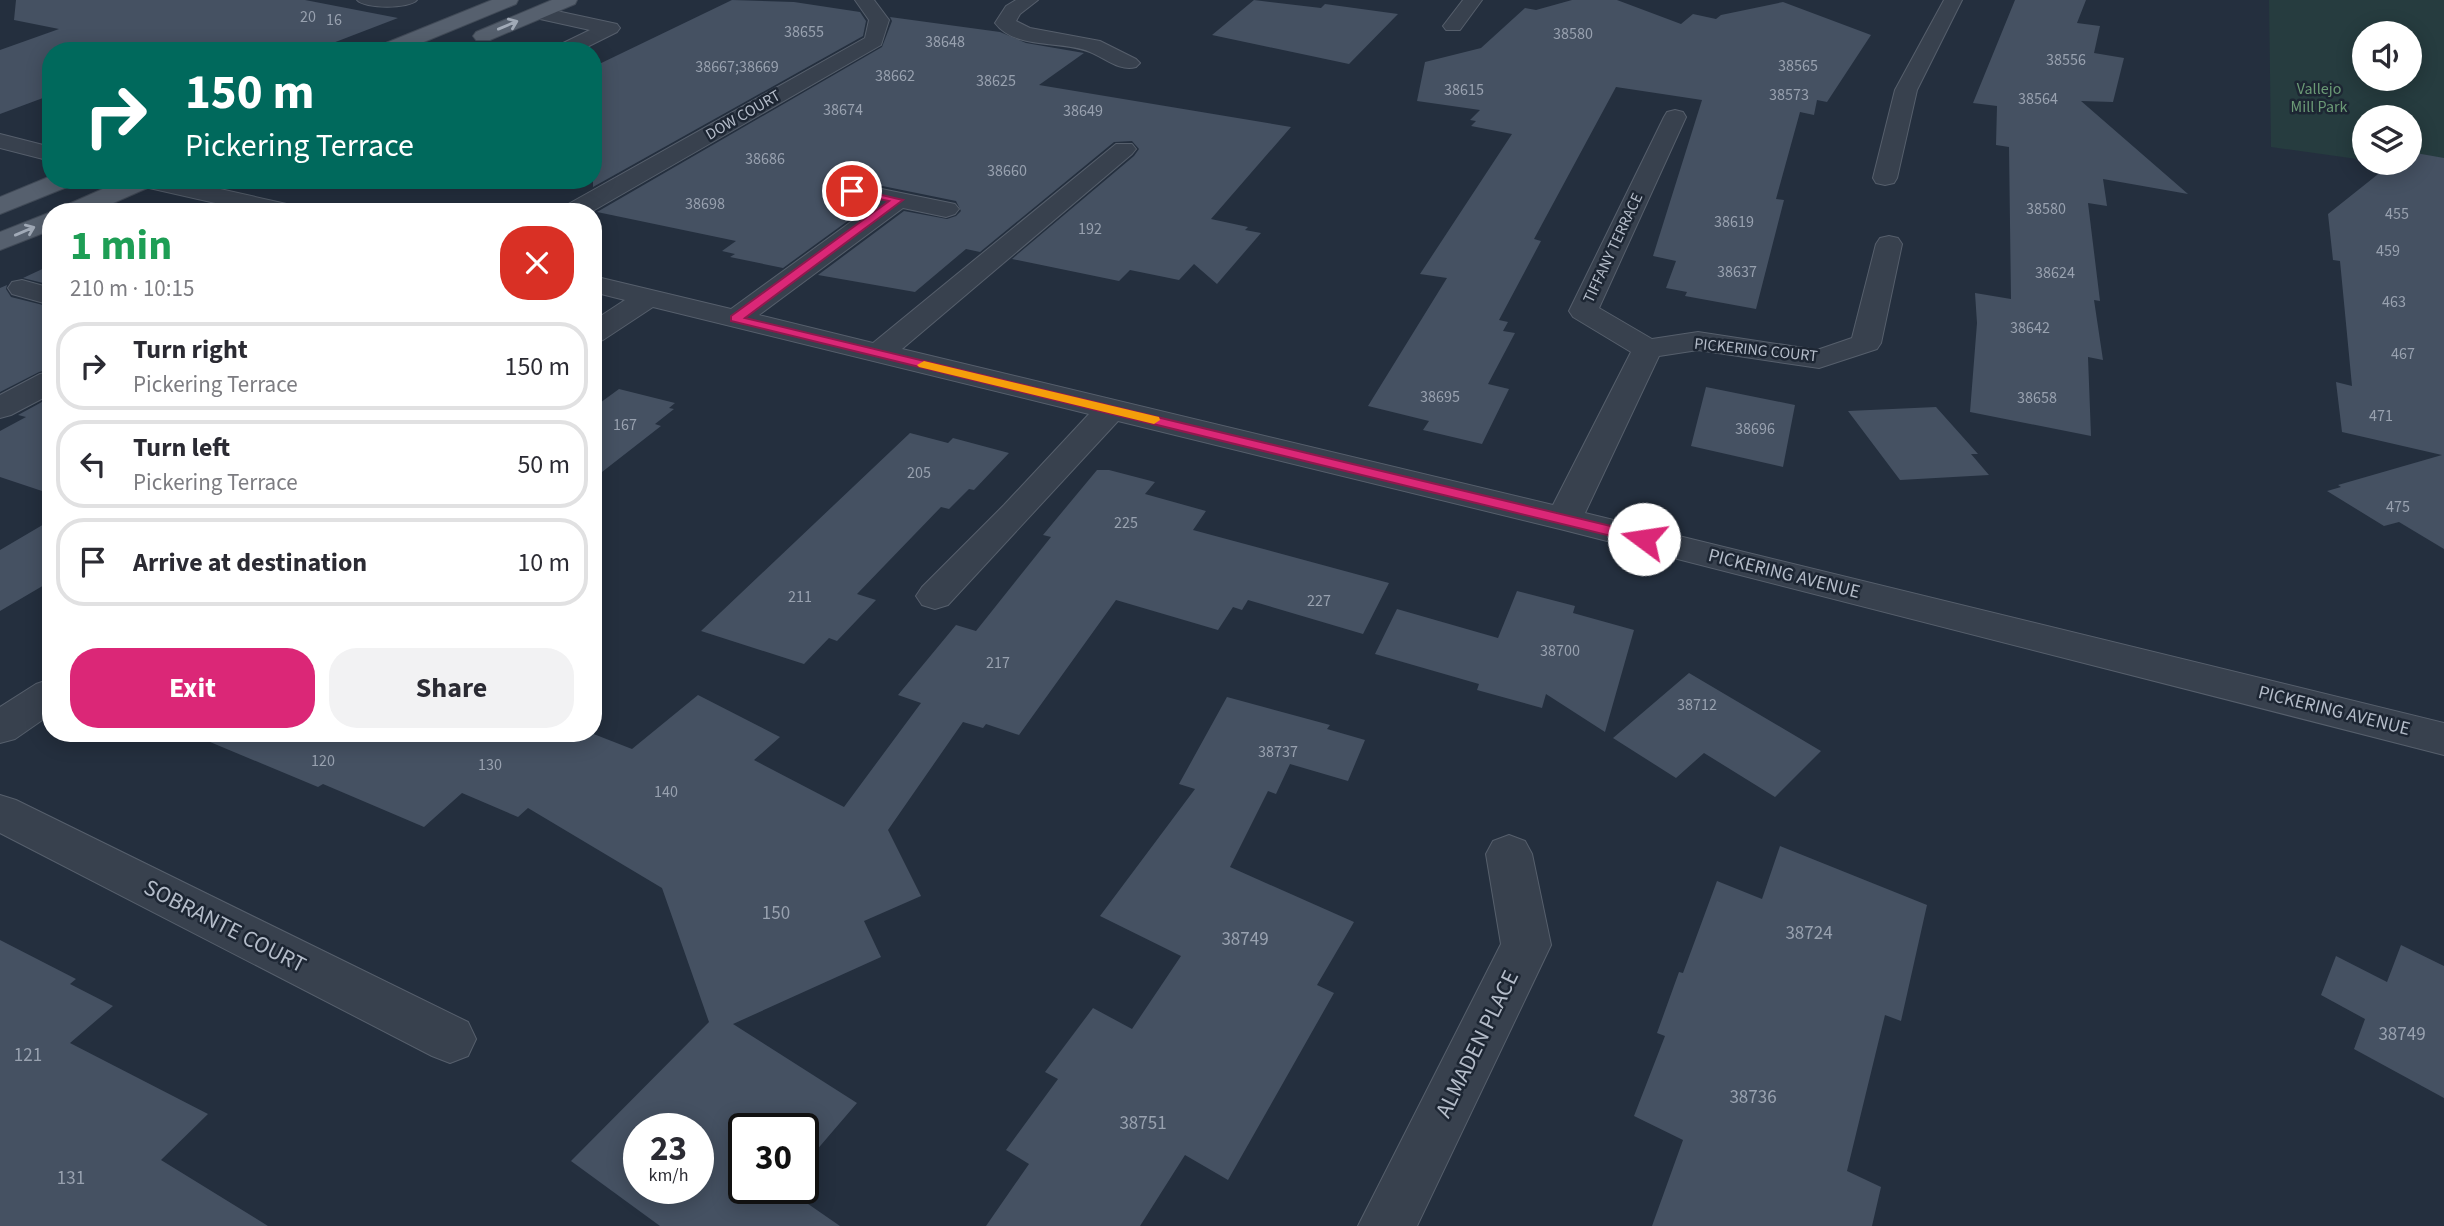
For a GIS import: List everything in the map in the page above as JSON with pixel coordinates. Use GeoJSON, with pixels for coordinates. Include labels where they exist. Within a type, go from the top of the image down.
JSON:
{"type":"FeatureCollection","features":[{"type":"Feature","properties":{"kind":"main road"},"geometry":{"type":"LineString","coordinates":[[405,42],[509,0]]}},
{"type":"Feature","properties":{"kind":"main road"},"geometry":{"type":"LineString","coordinates":[[468,42],[568,0]]}},
{"type":"Feature","properties":{"kind":"main road"},"geometry":{"type":"LineString","coordinates":[[0,206],[42,189]]}},
{"type":"Feature","properties":{"kind":"main road"},"geometry":{"type":"LineString","coordinates":[[92,203],[124,189]]}},
{"type":"Feature","properties":{"kind":"main road"},"geometry":{"type":"LineString","coordinates":[[0,242],[42,224]]}},
{"type":"Feature","properties":{"kind":"street"},"geometry":{"type":"LineString","coordinates":[[366,0],[406,0]]}},
{"type":"Feature","properties":{"kind":"street","name":"DOW COURT"},"geometry":{"type":"LineString","coordinates":[[588,203],[874,41],[879,20],[863,0]]}},
{"type":"Feature","properties":{"kind":"street"},"geometry":{"type":"LineString","coordinates":[[1029,0],[1013,10],[1005,23],[1024,33],[1093,45],[1129,63]]}},
{"type":"Feature","properties":{"kind":"street"},"geometry":{"type":"LineString","coordinates":[[1453,26],[1473,0]]}},
{"type":"Feature","properties":{"kind":"street"},"geometry":{"type":"LineString","coordinates":[[1885,178],[1906,90],[1954,0]]}},
{"type":"Feature","properties":{"kind":"street"},"geometry":{"type":"LineString","coordinates":[[538,13],[610,29],[582,42]]}},
{"type":"Feature","properties":{"kind":"street","name":"TIFFANY TERRACE"},"geometry":{"type":"LineString","coordinates":[[1647,349],[1583,311],[1675,117]]}},
{"type":"Feature","properties":{"kind":"street"},"geometry":{"type":"LineString","coordinates":[[0,141],[42,152]]}},
{"type":"Feature","properties":{"kind":"street"},"geometry":{"type":"LineString","coordinates":[[878,354],[1124,149]]}},
{"type":"Feature","properties":{"kind":"street"},"geometry":{"type":"LineString","coordinates":[[186,189],[250,203]]}},
{"type":"Feature","properties":{"kind":"street"},"geometry":{"type":"LineString","coordinates":[[852,191],[946,209]]}},
{"type":"Feature","properties":{"kind":"street"},"geometry":{"type":"LineString","coordinates":[[735,319],[898,200]]}},
{"type":"Feature","properties":{"kind":"street","name":"PICKERING COURT"},"geometry":{"type":"LineString","coordinates":[[1647,349],[1698,341],[1819,359],[1866,343],[1889,244]]}},
{"type":"Feature","properties":{"kind":"street","name":"PICKERING AVENUE"},"geometry":{"type":"LineString","coordinates":[[602,286],[1564,519],[2444,739]]}},
{"type":"Feature","properties":{"kind":"street"},"geometry":{"type":"LineString","coordinates":[[22,288],[42,294]]}},
{"type":"Feature","properties":{"kind":"street"},"geometry":{"type":"LineString","coordinates":[[602,328],[648,298]]}},
{"type":"Feature","properties":{"kind":"street"},"geometry":{"type":"LineString","coordinates":[[1564,519],[1647,349]]}},
{"type":"Feature","properties":{"kind":"street"},"geometry":{"type":"LineString","coordinates":[[0,408],[42,386]]}},
{"type":"Feature","properties":{"kind":"street"},"geometry":{"type":"LineString","coordinates":[[935,596],[1016,513],[1110,410]]}},
{"type":"Feature","properties":{"kind":"street"},"geometry":{"type":"LineString","coordinates":[[0,728],[42,700]]}},
{"type":"Feature","properties":{"kind":"street","name":"SOBRANTE COURT"},"geometry":{"type":"LineString","coordinates":[[0,813],[450,1039]]}},
{"type":"Feature","properties":{"kind":"street","name":"ALMADEN PLACE"},"geometry":{"type":"LineString","coordinates":[[1387,1226],[1527,945],[1509,854]]}},
{"type":"Feature","properties":{"kind":"green space","name":"Vallejo Mill Park"},"geometry":{"type":"Polygon","coordinates":[[[2269,0],[2444,0],[2444,171],[2422,168],[2422,105],[2352,105],[2352,158],[2271,147],[2269,0]]]}},
{"type":"Feature","properties":{"kind":"building"},"geometry":{"type":"Polygon","coordinates":[[[16,0],[305,0],[398,18],[335,42],[42,42],[42,98],[0,114],[0,50],[59,29],[14,20],[16,0]]]}},
{"type":"Feature","properties":{"kind":"building"},"geometry":{"type":"Polygon","coordinates":[[[732,0],[794,2],[860,12],[866,21],[863,36],[602,182],[602,63],[732,0]]]}},
{"type":"Feature","properties":{"kind":"building"},"geometry":{"type":"Polygon","coordinates":[[[1254,0],[1321,8],[1325,4],[1398,14],[1349,64],[1212,35],[1254,0]]]}},
{"type":"Feature","properties":{"kind":"building"},"geometry":{"type":"Polygon","coordinates":[[[1572,0],[1617,0],[1681,24],[1693,14],[1716,19],[1721,15],[1783,2],[1871,35],[1827,102],[1817,100],[1814,115],[1800,112],[1776,199],[1784,200],[1756,309],[1685,296],[1687,292],[1666,288],[1676,261],[1653,256],[1702,100],[1616,87],[1534,239],[1541,241],[1499,320],[1508,322],[1503,331],[1515,333],[1488,384],[1509,389],[1482,444],[1423,430],[1429,421],[1368,406],[1447,278],[1420,274],[1512,134],[1471,126],[1476,121],[1470,120],[1480,110],[1417,101],[1425,62],[1481,48],[1525,8],[1536,10],[1572,0]]]}},
{"type":"Feature","properties":{"kind":"building"},"geometry":{"type":"Polygon","coordinates":[[[2015,0],[2086,0],[2077,23],[2100,26],[2094,53],[2124,58],[2113,102],[2081,101],[2188,194],[2103,179],[2107,206],[2088,203],[2100,301],[2094,300],[2103,360],[2088,357],[2091,436],[1970,412],[1977,323],[1975,293],[2011,299],[2009,147],[1996,145],[1997,106],[1973,103],[2015,0]]]}},
{"type":"Feature","properties":{"kind":"building"},"geometry":{"type":"Polygon","coordinates":[[[890,17],[1000,32],[1026,43],[1084,53],[1039,85],[1291,127],[1211,219],[1248,227],[1245,230],[1261,233],[1217,284],[1194,264],[1179,280],[1130,270],[1119,281],[1012,259],[1134,156],[1139,149],[1132,141],[1114,142],[980,252],[966,249],[915,292],[818,275],[904,211],[947,219],[961,211],[956,201],[853,180],[842,184],[836,191],[841,198],[871,204],[783,268],[730,257],[735,254],[722,251],[736,241],[602,213],[602,209],[882,47],[892,21],[890,17]]]}},
{"type":"Feature","properties":{"kind":"building"},"geometry":{"type":"Polygon","coordinates":[[[2422,154],[2444,158],[2444,549],[2399,522],[2384,526],[2327,491],[2341,487],[2338,485],[2442,455],[2342,432],[2336,382],[2352,386],[2340,261],[2333,260],[2328,214],[2377,175],[2422,175],[2422,154]]]}},
{"type":"Feature","properties":{"kind":"building"},"geometry":{"type":"Polygon","coordinates":[[[42,269],[42,283],[23,278],[42,269]]]}},
{"type":"Feature","properties":{"kind":"building"},"geometry":{"type":"Polygon","coordinates":[[[7,285],[6,289],[11,297],[42,305],[42,371],[0,392],[0,288],[7,285]]]}},
{"type":"Feature","properties":{"kind":"building"},"geometry":{"type":"Polygon","coordinates":[[[1706,387],[1795,405],[1783,467],[1691,446],[1706,387]]]}},
{"type":"Feature","properties":{"kind":"building"},"geometry":{"type":"Polygon","coordinates":[[[619,389],[675,403],[669,408],[674,409],[655,424],[661,426],[602,472],[602,401],[619,389]]]}},
{"type":"Feature","properties":{"kind":"building"},"geometry":{"type":"Polygon","coordinates":[[[42,402],[42,491],[0,477],[0,431],[26,417],[18,415],[42,402]]]}},
{"type":"Feature","properties":{"kind":"building"},"geometry":{"type":"Polygon","coordinates":[[[1936,407],[1978,454],[1971,454],[1989,475],[1900,480],[1848,411],[1936,407]]]}},
{"type":"Feature","properties":{"kind":"building"},"geometry":{"type":"Polygon","coordinates":[[[910,433],[948,443],[953,438],[1009,453],[974,490],[969,489],[949,509],[941,507],[857,594],[876,600],[837,641],[829,638],[804,664],[701,631],[910,433]]]}},
{"type":"Feature","properties":{"kind":"building"},"geometry":{"type":"Polygon","coordinates":[[[1097,470],[1109,470],[1155,482],[1145,494],[1206,511],[1193,530],[1389,583],[1363,634],[1248,600],[1242,610],[1233,607],[1218,630],[1116,600],[1019,735],[986,724],[983,728],[963,722],[888,830],[921,896],[864,921],[881,957],[733,1024],[857,1103],[819,1147],[819,1113],[728,1113],[728,1204],[808,1204],[840,1226],[660,1226],[630,1204],[714,1204],[714,1113],[623,1113],[623,1199],[571,1161],[709,1022],[662,888],[528,808],[518,817],[462,793],[424,827],[323,784],[318,787],[210,742],[602,742],[602,737],[632,749],[698,695],[780,737],[754,760],[844,807],[921,703],[898,695],[956,625],[976,631],[1051,537],[1043,535],[1097,470]]]}},
{"type":"Feature","properties":{"kind":"building"},"geometry":{"type":"Polygon","coordinates":[[[42,525],[42,586],[0,611],[0,550],[42,525]]]}},
{"type":"Feature","properties":{"kind":"building"},"geometry":{"type":"Polygon","coordinates":[[[1517,591],[1575,606],[1573,613],[1634,630],[1605,732],[1546,694],[1542,708],[1477,690],[1479,684],[1375,654],[1397,609],[1498,638],[1517,591]]]}},
{"type":"Feature","properties":{"kind":"building"},"geometry":{"type":"Polygon","coordinates":[[[1689,673],[1821,751],[1775,797],[1704,753],[1676,778],[1613,738],[1689,673]]]}},
{"type":"Feature","properties":{"kind":"building"},"geometry":{"type":"Polygon","coordinates":[[[1227,697],[1330,725],[1327,729],[1365,740],[1348,781],[1290,764],[1276,794],[1268,791],[1230,867],[1354,922],[1317,985],[1334,993],[1228,1180],[1185,1155],[1140,1226],[986,1226],[1029,1164],[1006,1150],[1058,1079],[1045,1072],[1093,1008],[1132,1029],[1181,956],[1100,916],[1195,789],[1179,784],[1227,697]]]}},
{"type":"Feature","properties":{"kind":"building"},"geometry":{"type":"Polygon","coordinates":[[[1780,846],[1927,905],[1901,1021],[1885,1015],[1847,1171],[1881,1187],[1872,1226],[1652,1226],[1683,1140],[1634,1116],[1665,1036],[1657,1033],[1679,972],[1683,973],[1717,881],[1762,899],[1780,846]]]}},
{"type":"Feature","properties":{"kind":"building"},"geometry":{"type":"Polygon","coordinates":[[[0,940],[76,979],[70,984],[113,1006],[70,1043],[208,1114],[161,1160],[268,1226],[0,1226],[0,940]]]}},
{"type":"Feature","properties":{"kind":"building"},"geometry":{"type":"Polygon","coordinates":[[[2401,945],[2444,966],[2444,1098],[2354,1049],[2365,1019],[2321,995],[2336,956],[2387,982],[2401,945]]]}},
{"type":"Feature","properties":{"kind":"slow traffic"},"geometry":{"type":"LineString","coordinates":[[924,365],[1154,420]]}},
{"type":"Feature","properties":{"kind":"route"},"geometry":{"type":"LineString","coordinates":[[852,191],[898,200],[735,319],[1644,539]]}}]}
